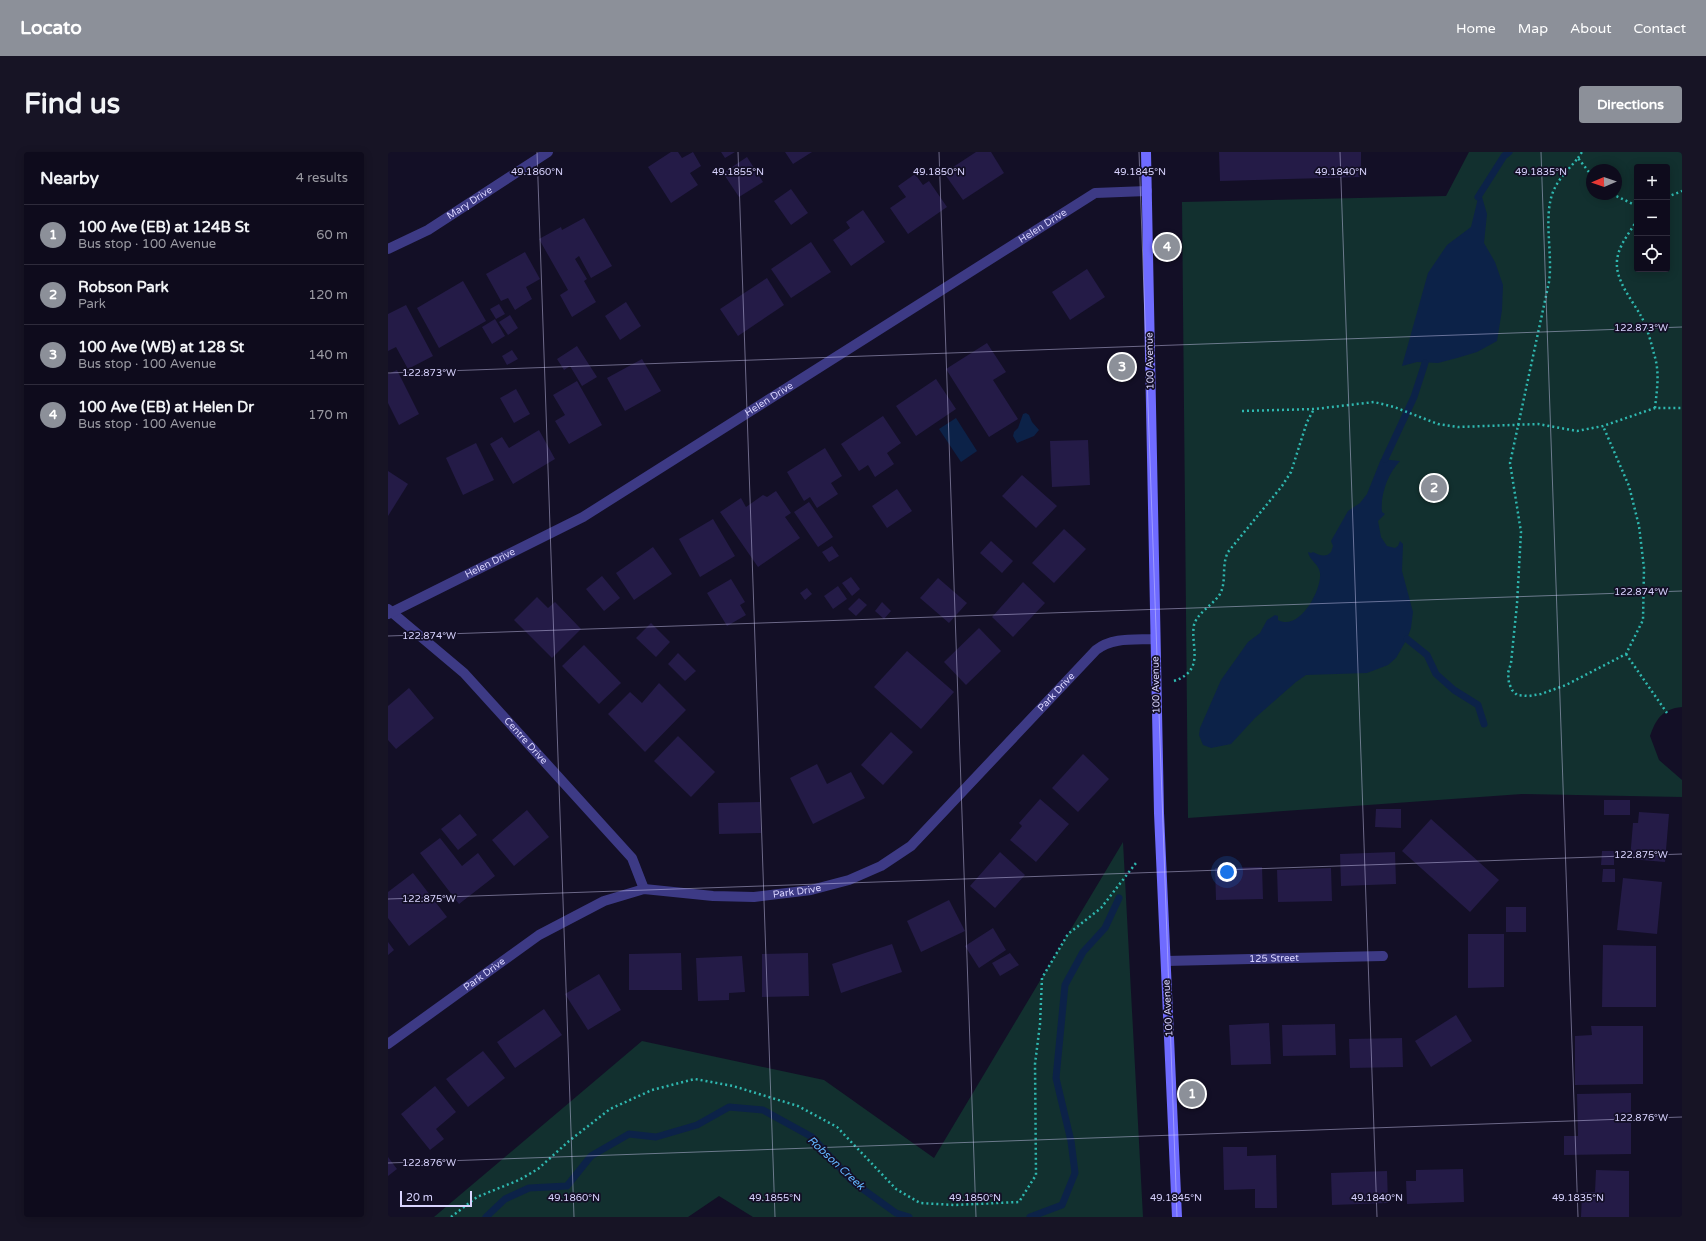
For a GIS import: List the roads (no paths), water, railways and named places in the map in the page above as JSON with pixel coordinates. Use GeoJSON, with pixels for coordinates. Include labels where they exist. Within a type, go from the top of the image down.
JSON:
{"type":"FeatureCollection","features":[{"type":"Feature","properties":{"kind":"street","name":"Mary Drive"},"geometry":{"type":"LineString","coordinates":[[388,249],[428,230],[548,152]]}},
{"type":"Feature","properties":{"kind":"street","name":"100 Avenue"},"geometry":{"type":"LineString","coordinates":[[1146,152],[1159,813],[1177,1217]]}},
{"type":"Feature","properties":{"kind":"street","name":"Helen Drive"},"geometry":{"type":"LineString","coordinates":[[389,612],[582,517],[1095,193],[1147,191]]}},
{"type":"Feature","properties":{"kind":"street","name":"Centre Drive"},"geometry":{"type":"LineString","coordinates":[[389,612],[464,672],[632,858],[644,889]]}},
{"type":"Feature","properties":{"kind":"street","name":"Park Drive"},"geometry":{"type":"LineString","coordinates":[[388,1044],[539,935],[604,902],[644,889],[736,897],[782,895],[831,886],[881,866],[911,846],[1096,650],[1106,642],[1155,639]]}},
{"type":"Feature","properties":{"kind":"street","name":"125 Street"},"geometry":{"type":"LineString","coordinates":[[1166,961],[1383,956]]}},
{"type":"Feature","properties":{"kind":"water"},"geometry":{"type":"Polygon","coordinates":[[[1480,190],[1487,214],[1484,243],[1495,262],[1503,285],[1502,310],[1497,341],[1477,352],[1438,363],[1417,362],[1402,366],[1428,273],[1447,245],[1471,227],[1480,190]]]}},
{"type":"Feature","properties":{"kind":"water"},"geometry":{"type":"Polygon","coordinates":[[[1026,413],[1039,430],[1034,436],[1017,443],[1013,436],[1014,432],[1018,428],[1023,414],[1026,413]]]}},
{"type":"Feature","properties":{"kind":"water"},"geometry":{"type":"Polygon","coordinates":[[[956,418],[977,451],[961,462],[939,429],[956,418]]]}},
{"type":"Feature","properties":{"kind":"water"},"geometry":{"type":"Polygon","coordinates":[[[1381,459],[1400,461],[1392,472],[1386,485],[1382,499],[1382,512],[1385,514],[1378,521],[1381,537],[1387,546],[1395,548],[1398,546],[1400,541],[1403,544],[1402,571],[1413,612],[1411,628],[1407,639],[1396,658],[1388,665],[1367,673],[1306,675],[1255,718],[1231,744],[1211,748],[1203,745],[1199,735],[1200,728],[1221,680],[1248,642],[1260,633],[1267,620],[1275,615],[1278,616],[1278,620],[1286,622],[1294,620],[1308,607],[1317,589],[1320,580],[1320,573],[1318,567],[1308,552],[1327,555],[1331,552],[1333,546],[1331,541],[1348,511],[1360,503],[1367,494],[1381,459]]]}},
{"type":"Feature","properties":{"kind":"waterway","name":"Robson Creek"},"geometry":{"type":"LineString","coordinates":[[1478,197],[1504,156],[1509,152]]}},
{"type":"Feature","properties":{"kind":"waterway","name":"Robson Creek"},"geometry":{"type":"LineString","coordinates":[[1385,459],[1414,397],[1425,363]]}},
{"type":"Feature","properties":{"kind":"waterway","name":"Robson Creek"},"geometry":{"type":"LineString","coordinates":[[1407,639],[1427,655],[1436,674],[1454,690],[1478,705],[1484,724]]}},
{"type":"Feature","properties":{"kind":"waterway","name":"Robson Creek"},"geometry":{"type":"LineString","coordinates":[[1030,1217],[1062,1205],[1075,1173],[1071,1141],[1056,1078],[1065,985],[1083,952],[1105,928],[1119,898]]}},
{"type":"Feature","properties":{"kind":"waterway","name":"Robson Creek"},"geometry":{"type":"LineString","coordinates":[[486,1217],[505,1199],[529,1188],[567,1186],[591,1156],[629,1134],[656,1137],[697,1125],[729,1107],[763,1110],[812,1137],[853,1182],[896,1213],[909,1217]]}},
{"type":"Feature","properties":{"kind":"place","name":"100 Ave (EB) at Helen Dr"},"geometry":{"type":"Point","coordinates":[1167,247]}},
{"type":"Feature","properties":{"kind":"place","name":"100 Ave (WB) at 128 St"},"geometry":{"type":"Point","coordinates":[1122,367]}},
{"type":"Feature","properties":{"kind":"place","name":"Robson Park"},"geometry":{"type":"Point","coordinates":[1434,488]}},
{"type":"Feature","properties":{"kind":"place","name":"100 Ave (EB) at 124B St"},"geometry":{"type":"Point","coordinates":[1192,1094]}}]}
